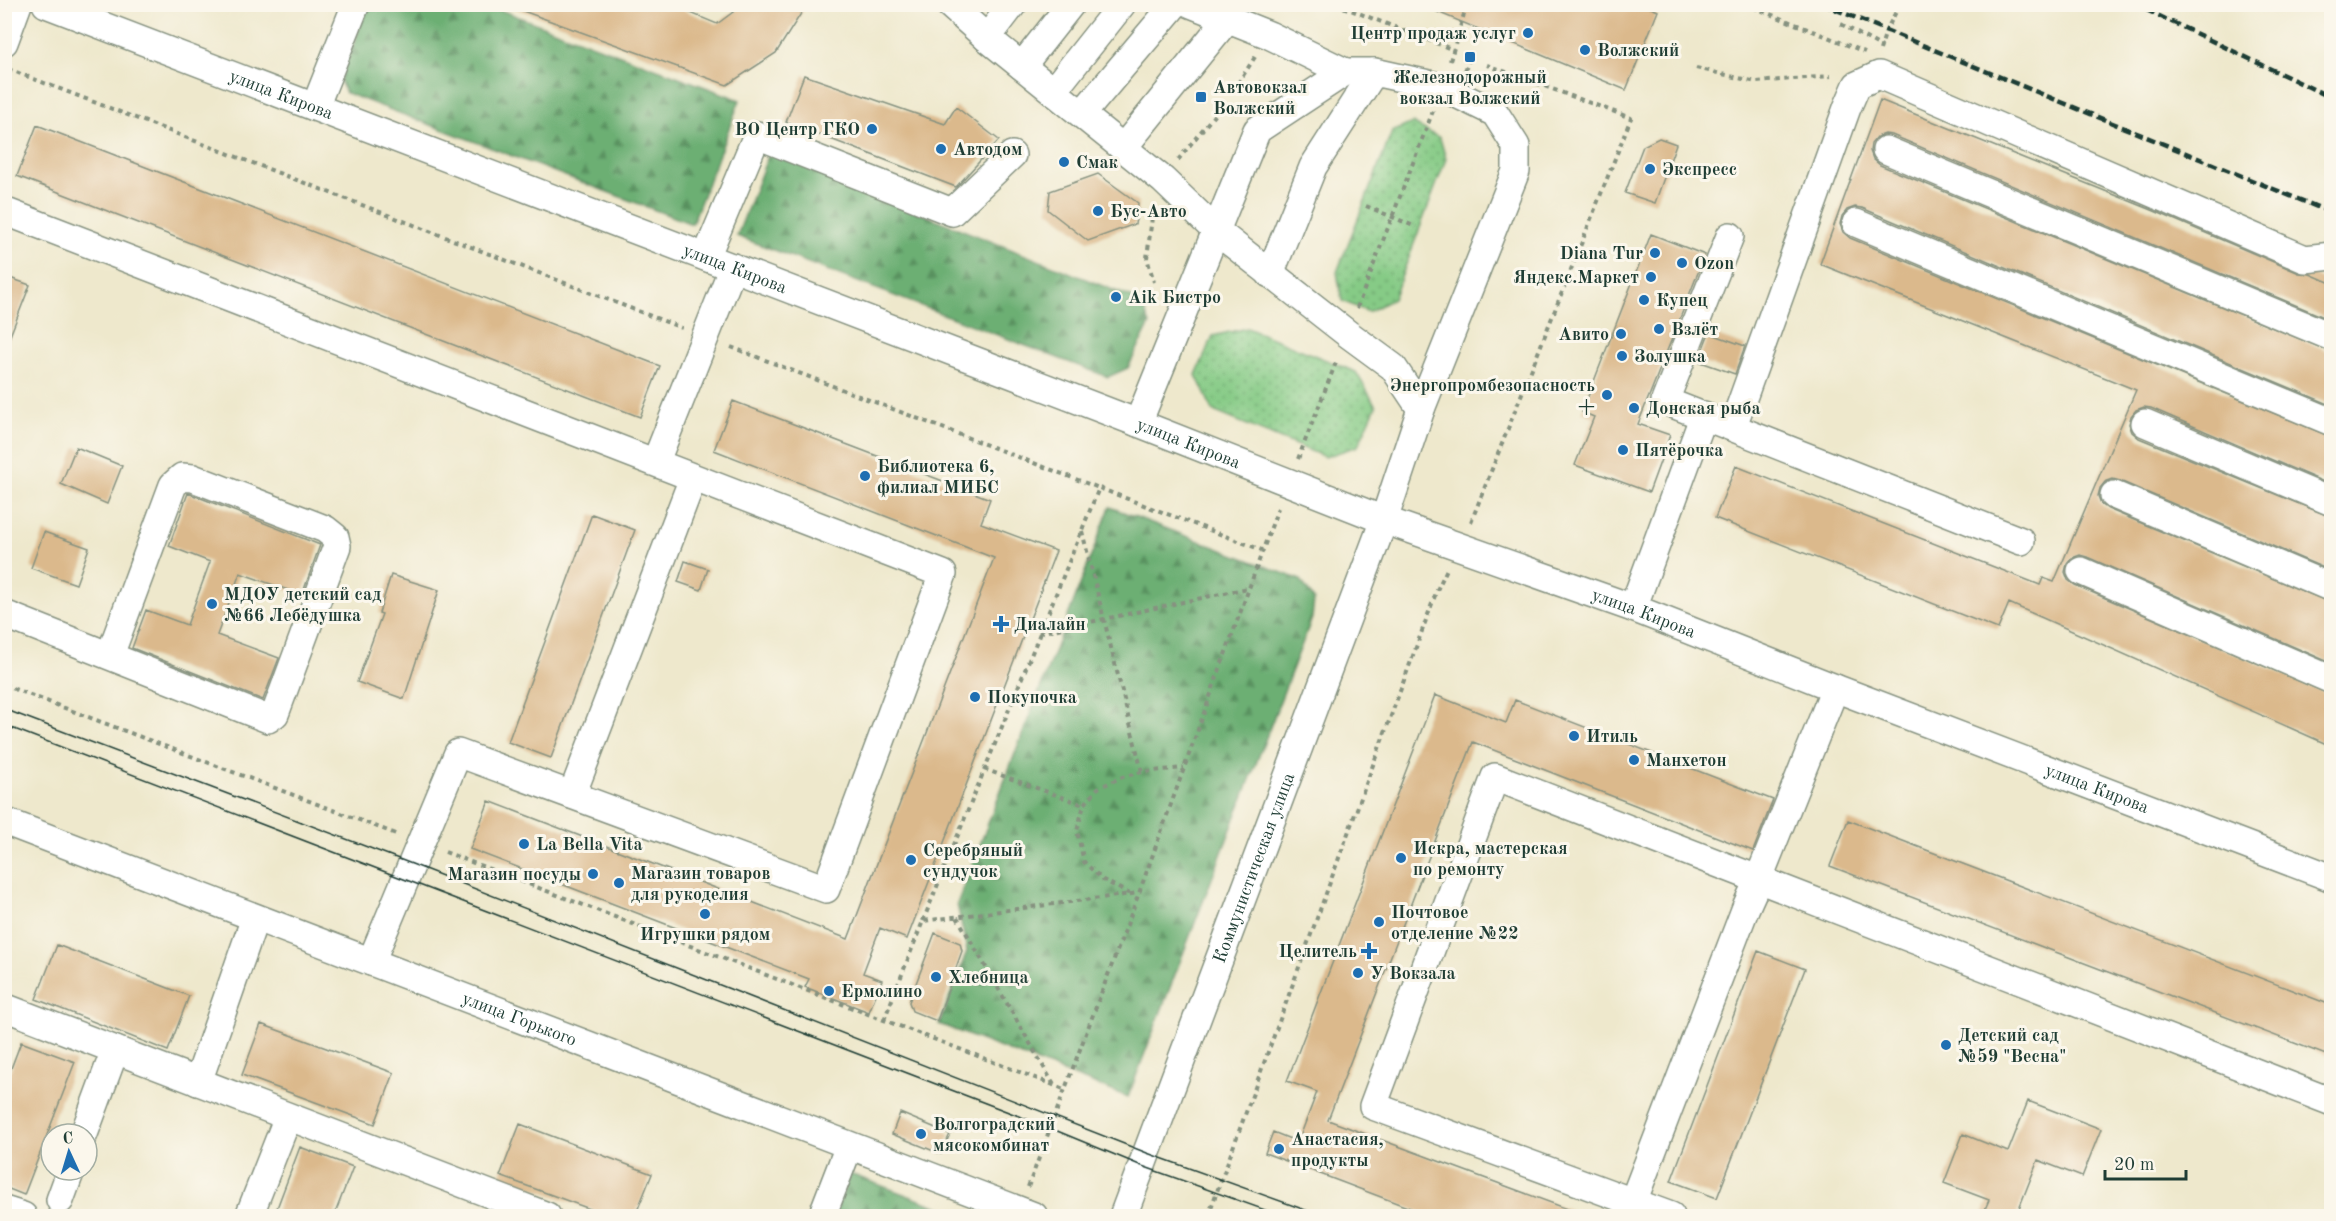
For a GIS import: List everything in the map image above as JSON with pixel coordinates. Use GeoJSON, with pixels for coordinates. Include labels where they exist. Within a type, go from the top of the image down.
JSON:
{"type":"FeatureCollection","features":[{"type":"Feature","properties":{"kind":"street"},"geometry":{"type":"LineString","coordinates":[[4,42],[18,4]]}},
{"type":"Feature","properties":{"kind":"street","name":"улица Кирова"},"geometry":{"type":"LineString","coordinates":[[46,4],[1138,423],[1384,520],[1633,608],[2331,878]]}},
{"type":"Feature","properties":{"kind":"street"},"geometry":{"type":"LineString","coordinates":[[315,107],[356,4]]}},
{"type":"Feature","properties":{"kind":"street"},"geometry":{"type":"LineString","coordinates":[[987,38],[1013,4]]}},
{"type":"Feature","properties":{"kind":"street"},"geometry":{"type":"LineString","coordinates":[[1022,66],[1071,4]]}},
{"type":"Feature","properties":{"kind":"street"},"geometry":{"type":"LineString","coordinates":[[1053,91],[1122,4]]}},
{"type":"Feature","properties":{"kind":"street"},"geometry":{"type":"LineString","coordinates":[[1082,114],[1175,4]]}},
{"type":"Feature","properties":{"kind":"street"},"geometry":{"type":"LineString","coordinates":[[1191,4],[1269,35],[1345,72]]}},
{"type":"Feature","properties":{"kind":"street"},"geometry":{"type":"LineString","coordinates":[[955,6],[987,38],[1163,180],[1215,230],[1393,367],[1421,409]]}},
{"type":"Feature","properties":{"kind":"street"},"geometry":{"type":"LineString","coordinates":[[1124,148],[1227,18]]}},
{"type":"Feature","properties":{"kind":"street"},"geometry":{"type":"LineString","coordinates":[[1733,426],[1847,108],[1857,86],[1879,66],[2305,259],[2331,256]]}},
{"type":"Feature","properties":{"kind":"street"},"geometry":{"type":"LineString","coordinates":[[1138,423],[1257,130],[1345,72]]}},
{"type":"Feature","properties":{"kind":"street","name":"Коммунистическая улица"},"geometry":{"type":"LineString","coordinates":[[1123,1216],[1384,520],[1421,409],[1516,171],[1516,146],[1495,113],[1442,87],[1374,72],[1345,72]]}},
{"type":"Feature","properties":{"kind":"street"},"geometry":{"type":"LineString","coordinates":[[1270,274],[1313,167],[1374,72]]}},
{"type":"Feature","properties":{"kind":"street"},"geometry":{"type":"LineString","coordinates":[[706,257],[757,135],[952,212],[1012,155]]}},
{"type":"Feature","properties":{"kind":"street"},"geometry":{"type":"LineString","coordinates":[[1886,150],[2331,337]]}},
{"type":"Feature","properties":{"kind":"street"},"geometry":{"type":"LineString","coordinates":[[4,211],[584,436],[656,461],[693,478],[943,574],[826,890],[458,753],[371,962]]}},
{"type":"Feature","properties":{"kind":"street"},"geometry":{"type":"LineString","coordinates":[[1856,223],[2331,422]]}},
{"type":"Feature","properties":{"kind":"street"},"geometry":{"type":"LineString","coordinates":[[1730,236],[1665,400],[2021,541]]}},
{"type":"Feature","properties":{"kind":"street"},"geometry":{"type":"LineString","coordinates":[[656,461],[733,267]]}},
{"type":"Feature","properties":{"kind":"street"},"geometry":{"type":"LineString","coordinates":[[1633,608],[1704,415]]}},
{"type":"Feature","properties":{"kind":"street"},"geometry":{"type":"LineString","coordinates":[[2145,423],[2331,502]]}},
{"type":"Feature","properties":{"kind":"street"},"geometry":{"type":"LineString","coordinates":[[4,614],[268,719],[275,714],[333,557],[337,546],[335,537],[325,529],[193,478],[182,477],[172,485],[110,655]]}},
{"type":"Feature","properties":{"kind":"street"},"geometry":{"type":"LineString","coordinates":[[572,795],[693,478]]}},
{"type":"Feature","properties":{"kind":"street"},"geometry":{"type":"LineString","coordinates":[[2114,495],[2331,588]]}},
{"type":"Feature","properties":{"kind":"street"},"geometry":{"type":"LineString","coordinates":[[2081,571],[2331,680]]}},
{"type":"Feature","properties":{"kind":"street"},"geometry":{"type":"LineString","coordinates":[[1633,1202],[1746,907],[1835,688]]}},
{"type":"Feature","properties":{"kind":"street"},"geometry":{"type":"LineString","coordinates":[[1671,1216],[1373,1106],[1495,777],[2331,1102]]}},
{"type":"Feature","properties":{"kind":"street","name":"улица Горького"},"geometry":{"type":"LineString","coordinates":[[4,821],[1027,1214]]}},
{"type":"Feature","properties":{"kind":"street"},"geometry":{"type":"LineString","coordinates":[[198,1082],[255,918]]}},
{"type":"Feature","properties":{"kind":"street"},"geometry":{"type":"LineString","coordinates":[[4,1007],[547,1216]]}},
{"type":"Feature","properties":{"kind":"street"},"geometry":{"type":"LineString","coordinates":[[88,1122],[115,1050]]}},
{"type":"Feature","properties":{"kind":"street"},"geometry":{"type":"LineString","coordinates":[[249,1216],[288,1117]]}},
{"type":"Feature","properties":{"kind":"street"},"geometry":{"type":"LineString","coordinates":[[822,1216],[849,1146]]}},
{"type":"Feature","properties":{"kind":"street"},"geometry":{"type":"LineString","coordinates":[[60,1200],[67,1182]]}},
{"type":"Feature","properties":{"kind":"street"},"geometry":{"type":"LineString","coordinates":[[4,1210],[23,1216]]}},
{"type":"Feature","properties":{"kind":"path"},"geometry":{"type":"LineString","coordinates":[[1335,4],[1454,50]]}},
{"type":"Feature","properties":{"kind":"path"},"geometry":{"type":"LineString","coordinates":[[1027,1214],[1064,1089],[1139,893],[1262,550],[1348,334],[1442,87],[1467,4]]}},
{"type":"Feature","properties":{"kind":"path"},"geometry":{"type":"LineString","coordinates":[[1664,4],[1670,7]]}},
{"type":"Feature","properties":{"kind":"path"},"geometry":{"type":"LineString","coordinates":[[1745,4],[1879,66],[1886,31],[1900,4]]}},
{"type":"Feature","properties":{"kind":"path"},"geometry":{"type":"LineString","coordinates":[[1841,24],[1881,47]]}},
{"type":"Feature","properties":{"kind":"path"},"geometry":{"type":"LineString","coordinates":[[1208,1216],[1437,590],[1457,546],[1476,513],[1631,118],[1487,65]]}},
{"type":"Feature","properties":{"kind":"path"},"geometry":{"type":"LineString","coordinates":[[4,68],[1262,550]]}},
{"type":"Feature","properties":{"kind":"path"},"geometry":{"type":"LineString","coordinates":[[1696,68],[1756,82],[1833,76]]}},
{"type":"Feature","properties":{"kind":"path"},"geometry":{"type":"LineString","coordinates":[[1366,206],[1416,227]]}},
{"type":"Feature","properties":{"kind":"path"},"geometry":{"type":"LineString","coordinates":[[884,1020],[1098,488]]}},
{"type":"Feature","properties":{"kind":"path"},"geometry":{"type":"LineString","coordinates":[[1082,530],[1142,772]]}},
{"type":"Feature","properties":{"kind":"path"},"geometry":{"type":"LineString","coordinates":[[1039,634],[1248,588]]}},
{"type":"Feature","properties":{"kind":"path"},"geometry":{"type":"LineString","coordinates":[[4,685],[1064,1089]]}},
{"type":"Feature","properties":{"kind":"path"},"geometry":{"type":"LineString","coordinates":[[1131,894],[1103,880],[1084,862],[1077,831],[1084,805],[1098,788],[1122,777],[1142,772],[1184,768]]}},
{"type":"Feature","properties":{"kind":"path"},"geometry":{"type":"LineString","coordinates":[[984,769],[1084,805]]}},
{"type":"Feature","properties":{"kind":"path"},"geometry":{"type":"LineString","coordinates":[[923,921],[1139,893]]}},
{"type":"Feature","properties":{"kind":"path"},"geometry":{"type":"LineString","coordinates":[[956,917],[1054,1085]]}},
{"type":"Feature","properties":{"kind":"green space"},"geometry":{"type":"Polygon","coordinates":[[[368,5],[487,5],[740,100],[692,224],[346,93],[340,81],[368,5]]]}},
{"type":"Feature","properties":{"kind":"green space"},"geometry":{"type":"Polygon","coordinates":[[[1412,123],[1440,138],[1446,159],[1393,299],[1368,312],[1342,301],[1337,272],[1392,132],[1412,123]]]}},
{"type":"Feature","properties":{"kind":"green space"},"geometry":{"type":"Polygon","coordinates":[[[769,153],[1141,301],[1150,324],[1128,368],[1108,377],[737,236],[769,153]]]}},
{"type":"Feature","properties":{"kind":"green space"},"geometry":{"type":"Polygon","coordinates":[[[1247,328],[1356,372],[1376,406],[1358,446],[1325,457],[1213,411],[1196,375],[1213,336],[1247,328]]]}},
{"type":"Feature","properties":{"kind":"green space"},"geometry":{"type":"Polygon","coordinates":[[[1110,507],[1301,580],[1314,600],[1312,618],[1128,1097],[939,1024],[967,951],[957,904],[1110,507]]]}},
{"type":"Feature","properties":{"kind":"green space"},"geometry":{"type":"Polygon","coordinates":[[[850,1174],[963,1216],[834,1216],[850,1174]]]}},
{"type":"Feature","properties":{"kind":"building"},"geometry":{"type":"Polygon","coordinates":[[[513,4],[669,4],[717,24],[744,4],[807,4],[776,53],[727,85],[512,7],[513,4]]]}},
{"type":"Feature","properties":{"kind":"building","name":"Волжский"},"geometry":{"type":"Polygon","coordinates":[[[1418,4],[1641,4],[1658,11],[1626,90],[1418,4]]]}},
{"type":"Feature","properties":{"kind":"building"},"geometry":{"type":"Polygon","coordinates":[[[804,75],[945,124],[956,107],[999,140],[956,187],[786,122],[804,75]]]}},
{"type":"Feature","properties":{"kind":"building"},"geometry":{"type":"Polygon","coordinates":[[[1880,100],[2152,210],[2299,273],[2310,274],[2331,283],[2331,320],[1892,135],[1885,134],[1877,137],[1871,144],[1870,151],[1873,159],[1880,165],[2331,352],[2331,405],[1862,208],[1855,207],[1847,210],[1840,224],[1843,232],[1850,238],[2331,437],[2331,485],[2151,408],[2144,407],[2136,410],[2129,424],[2132,432],[2139,438],[2331,517],[2331,571],[2120,481],[2113,479],[2105,482],[2098,496],[2101,504],[2108,509],[2331,603],[2331,663],[2087,557],[2080,555],[2072,558],[2065,572],[2068,580],[2075,585],[2331,695],[2331,746],[2009,603],[1998,629],[1715,518],[1736,466],[2040,585],[2043,578],[2054,582],[2136,390],[1820,264],[1880,100]]]}},
{"type":"Feature","properties":{"kind":"building"},"geometry":{"type":"Polygon","coordinates":[[[37,125],[660,366],[640,417],[17,176],[37,125]]]}},
{"type":"Feature","properties":{"kind":"building","name":"Экспресс"},"geometry":{"type":"Polygon","coordinates":[[[1659,138],[1676,144],[1655,203],[1625,193],[1643,146],[1659,138]]]}},
{"type":"Feature","properties":{"kind":"building"},"geometry":{"type":"Polygon","coordinates":[[[1098,174],[1138,203],[1137,214],[1135,224],[1088,241],[1048,210],[1050,191],[1098,174]]]}},
{"type":"Feature","properties":{"kind":"building"},"geometry":{"type":"Polygon","coordinates":[[[1651,234],[1705,255],[1638,424],[1670,435],[1649,492],[1575,465],[1594,417],[1582,412],[1651,234]]]}},
{"type":"Feature","properties":{"kind":"building"},"geometry":{"type":"Polygon","coordinates":[[[4,276],[30,285],[6,346],[4,346],[4,276]]]}},
{"type":"Feature","properties":{"kind":"building"},"geometry":{"type":"Polygon","coordinates":[[[1709,333],[1745,346],[1735,374],[1698,361],[1709,333]]]}},
{"type":"Feature","properties":{"kind":"building"},"geometry":{"type":"Polygon","coordinates":[[[733,401],[990,499],[981,523],[1056,551],[907,939],[880,928],[863,973],[882,980],[869,1012],[805,987],[809,979],[470,849],[489,801],[848,939],[994,558],[714,450],[733,401]]]}},
{"type":"Feature","properties":{"kind":"building"},"geometry":{"type":"Polygon","coordinates":[[[76,447],[122,466],[107,504],[61,484],[76,447]]]}},
{"type":"Feature","properties":{"kind":"building","name":"МДОУ детский сад №66 Лебёдушка"},"geometry":{"type":"Polygon","coordinates":[[[188,493],[320,545],[302,595],[240,573],[217,635],[279,658],[263,700],[132,648],[146,610],[187,625],[210,562],[169,546],[188,493]]]}},
{"type":"Feature","properties":{"kind":"building"},"geometry":{"type":"Polygon","coordinates":[[[592,514],[635,530],[551,758],[508,742],[592,514]]]}},
{"type":"Feature","properties":{"kind":"building"},"geometry":{"type":"Polygon","coordinates":[[[44,532],[89,548],[76,584],[31,568],[44,532]]]}},
{"type":"Feature","properties":{"kind":"building"},"geometry":{"type":"Polygon","coordinates":[[[685,561],[708,569],[701,590],[678,582],[685,561]]]}},
{"type":"Feature","properties":{"kind":"building"},"geometry":{"type":"Polygon","coordinates":[[[391,575],[439,590],[404,699],[357,682],[382,614],[379,613],[391,575]]]}},
{"type":"Feature","properties":{"kind":"building"},"geometry":{"type":"Polygon","coordinates":[[[1435,695],[1506,723],[1515,700],[1773,800],[1753,851],[1473,742],[1328,1120],[1581,1214],[1580,1216],[1431,1216],[1265,1153],[1273,1132],[1298,1142],[1317,1092],[1287,1081],[1435,695]]]}},
{"type":"Feature","properties":{"kind":"building"},"geometry":{"type":"Polygon","coordinates":[[[1848,820],[2331,1005],[2331,1057],[1830,866],[1848,820]]]}},
{"type":"Feature","properties":{"kind":"building","name":"Хлебница"},"geometry":{"type":"Polygon","coordinates":[[[935,933],[960,943],[962,951],[937,1021],[912,1011],[909,1002],[935,933]]]}},
{"type":"Feature","properties":{"kind":"building"},"geometry":{"type":"Polygon","coordinates":[[[57,945],[189,996],[168,1051],[36,999],[57,945]]]}},
{"type":"Feature","properties":{"kind":"building"},"geometry":{"type":"Polygon","coordinates":[[[1758,951],[1805,969],[1717,1198],[1671,1181],[1758,951]]]}},
{"type":"Feature","properties":{"kind":"building"},"geometry":{"type":"Polygon","coordinates":[[[261,1024],[394,1073],[375,1124],[242,1075],[261,1024]]]}},
{"type":"Feature","properties":{"kind":"building"},"geometry":{"type":"Polygon","coordinates":[[[21,1042],[75,1062],[52,1122],[39,1122],[39,1156],[24,1195],[4,1187],[4,1087],[21,1042]]]}},
{"type":"Feature","properties":{"kind":"building"},"geometry":{"type":"Polygon","coordinates":[[[2028,1101],[2101,1129],[2082,1177],[2038,1160],[2016,1216],[1982,1216],[1989,1200],[1944,1183],[1963,1134],[2008,1152],[2028,1101]]]}},
{"type":"Feature","properties":{"kind":"building","name":"Волгоградский мясокомбинат"},"geometry":{"type":"Polygon","coordinates":[[[900,1113],[950,1134],[941,1154],[892,1134],[900,1113]]]}},
{"type":"Feature","properties":{"kind":"building"},"geometry":{"type":"Polygon","coordinates":[[[520,1124],[652,1174],[635,1216],[609,1216],[500,1176],[520,1124]]]}},
{"type":"Feature","properties":{"kind":"building"},"geometry":{"type":"Polygon","coordinates":[[[300,1147],[353,1167],[334,1216],[274,1216],[300,1147]]]}},
{"type":"Feature","properties":{"kind":"tram line"},"geometry":{"type":"LineString","coordinates":[[4,709],[412,864],[1147,1153],[1322,1216]]}},
{"type":"Feature","properties":{"kind":"tram line"},"geometry":{"type":"LineString","coordinates":[[4,725],[1050,1128],[1142,1166],[1282,1216]]}},
{"type":"Feature","properties":{"kind":"railway"},"geometry":{"type":"LineString","coordinates":[[1822,4],[2332,213]]}},
{"type":"Feature","properties":{"kind":"railway"},"geometry":{"type":"LineString","coordinates":[[2134,4],[2332,98]]}},
{"type":"Feature","properties":{"kind":"place","name":"Центр продаж услуг"},"geometry":{"type":"Point","coordinates":[1528,33]}},
{"type":"Feature","properties":{"kind":"place","name":"Волжский"},"geometry":{"type":"Point","coordinates":[1585,50]}},
{"type":"Feature","properties":{"kind":"place","name":"Железнодорожный вокзал Волжский"},"geometry":{"type":"Point","coordinates":[1470,57]}},
{"type":"Feature","properties":{"kind":"place","name":"Автовокзал Волжский"},"geometry":{"type":"Point","coordinates":[1201,97]}},
{"type":"Feature","properties":{"kind":"place","name":"ВО Центр ГКО"},"geometry":{"type":"Point","coordinates":[872,129]}},
{"type":"Feature","properties":{"kind":"place","name":"Автодом"},"geometry":{"type":"Point","coordinates":[941,149]}},
{"type":"Feature","properties":{"kind":"place","name":"Смак"},"geometry":{"type":"Point","coordinates":[1064,162]}},
{"type":"Feature","properties":{"kind":"place","name":"Экспресс"},"geometry":{"type":"Point","coordinates":[1650,169]}},
{"type":"Feature","properties":{"kind":"place","name":"Бус-Авто"},"geometry":{"type":"Point","coordinates":[1098,211]}},
{"type":"Feature","properties":{"kind":"place","name":"Diana Tur"},"geometry":{"type":"Point","coordinates":[1655,253]}},
{"type":"Feature","properties":{"kind":"place","name":"Ozon"},"geometry":{"type":"Point","coordinates":[1682,263]}},
{"type":"Feature","properties":{"kind":"place","name":"Яндекс.Маркет"},"geometry":{"type":"Point","coordinates":[1651,277]}},
{"type":"Feature","properties":{"kind":"place","name":"Aik Бистро"},"geometry":{"type":"Point","coordinates":[1116,297]}},
{"type":"Feature","properties":{"kind":"place","name":"Купец"},"geometry":{"type":"Point","coordinates":[1644,300]}},
{"type":"Feature","properties":{"kind":"place","name":"Взлёт"},"geometry":{"type":"Point","coordinates":[1659,329]}},
{"type":"Feature","properties":{"kind":"place","name":"Авито"},"geometry":{"type":"Point","coordinates":[1621,334]}},
{"type":"Feature","properties":{"kind":"place","name":"Золушка"},"geometry":{"type":"Point","coordinates":[1622,356]}},
{"type":"Feature","properties":{"kind":"place","name":"Энергопромбезопасность +"},"geometry":{"type":"Point","coordinates":[1607,395]}},
{"type":"Feature","properties":{"kind":"place","name":"Донская рыба"},"geometry":{"type":"Point","coordinates":[1634,408]}},
{"type":"Feature","properties":{"kind":"place","name":"Пятёрочка"},"geometry":{"type":"Point","coordinates":[1623,450]}},
{"type":"Feature","properties":{"kind":"place","name":"Библиотека 6, филиал МИБС"},"geometry":{"type":"Point","coordinates":[865,476]}},
{"type":"Feature","properties":{"kind":"place","name":"МДОУ детский сад №66 Лебёдушка"},"geometry":{"type":"Point","coordinates":[212,604]}},
{"type":"Feature","properties":{"kind":"place","name":"Диалайн"},"geometry":{"type":"Point","coordinates":[1001,624]}},
{"type":"Feature","properties":{"kind":"place","name":"Покупочка"},"geometry":{"type":"Point","coordinates":[975,697]}},
{"type":"Feature","properties":{"kind":"place","name":"Итиль"},"geometry":{"type":"Point","coordinates":[1574,736]}},
{"type":"Feature","properties":{"kind":"place","name":"Манхетон"},"geometry":{"type":"Point","coordinates":[1634,760]}},
{"type":"Feature","properties":{"kind":"place","name":"La Bella Vita"},"geometry":{"type":"Point","coordinates":[524,844]}},
{"type":"Feature","properties":{"kind":"place","name":"Искра, мастерская по ремонту"},"geometry":{"type":"Point","coordinates":[1401,858]}},
{"type":"Feature","properties":{"kind":"place","name":"Серебряный сундучок"},"geometry":{"type":"Point","coordinates":[911,860]}},
{"type":"Feature","properties":{"kind":"place","name":"Магазин посуды"},"geometry":{"type":"Point","coordinates":[593,874]}},
{"type":"Feature","properties":{"kind":"place","name":"Магазин товаров для рукоделия"},"geometry":{"type":"Point","coordinates":[619,883]}},
{"type":"Feature","properties":{"kind":"place","name":"Игрушки рядом"},"geometry":{"type":"Point","coordinates":[705,914]}},
{"type":"Feature","properties":{"kind":"place","name":"Почтовое отделение №22"},"geometry":{"type":"Point","coordinates":[1379,922]}},
{"type":"Feature","properties":{"kind":"place","name":"Целитель"},"geometry":{"type":"Point","coordinates":[1369,951]}},
{"type":"Feature","properties":{"kind":"place","name":"У Вокзала"},"geometry":{"type":"Point","coordinates":[1358,973]}},
{"type":"Feature","properties":{"kind":"place","name":"Хлебница"},"geometry":{"type":"Point","coordinates":[936,977]}},
{"type":"Feature","properties":{"kind":"place","name":"Ермолино"},"geometry":{"type":"Point","coordinates":[829,991]}},
{"type":"Feature","properties":{"kind":"place","name":"Детский сад №59 \"Весна\""},"geometry":{"type":"Point","coordinates":[1946,1045]}},
{"type":"Feature","properties":{"kind":"place","name":"Волгоградский мясокомбинат"},"geometry":{"type":"Point","coordinates":[921,1134]}},
{"type":"Feature","properties":{"kind":"place","name":"Анастасия, продукты"},"geometry":{"type":"Point","coordinates":[1279,1149]}}]}
